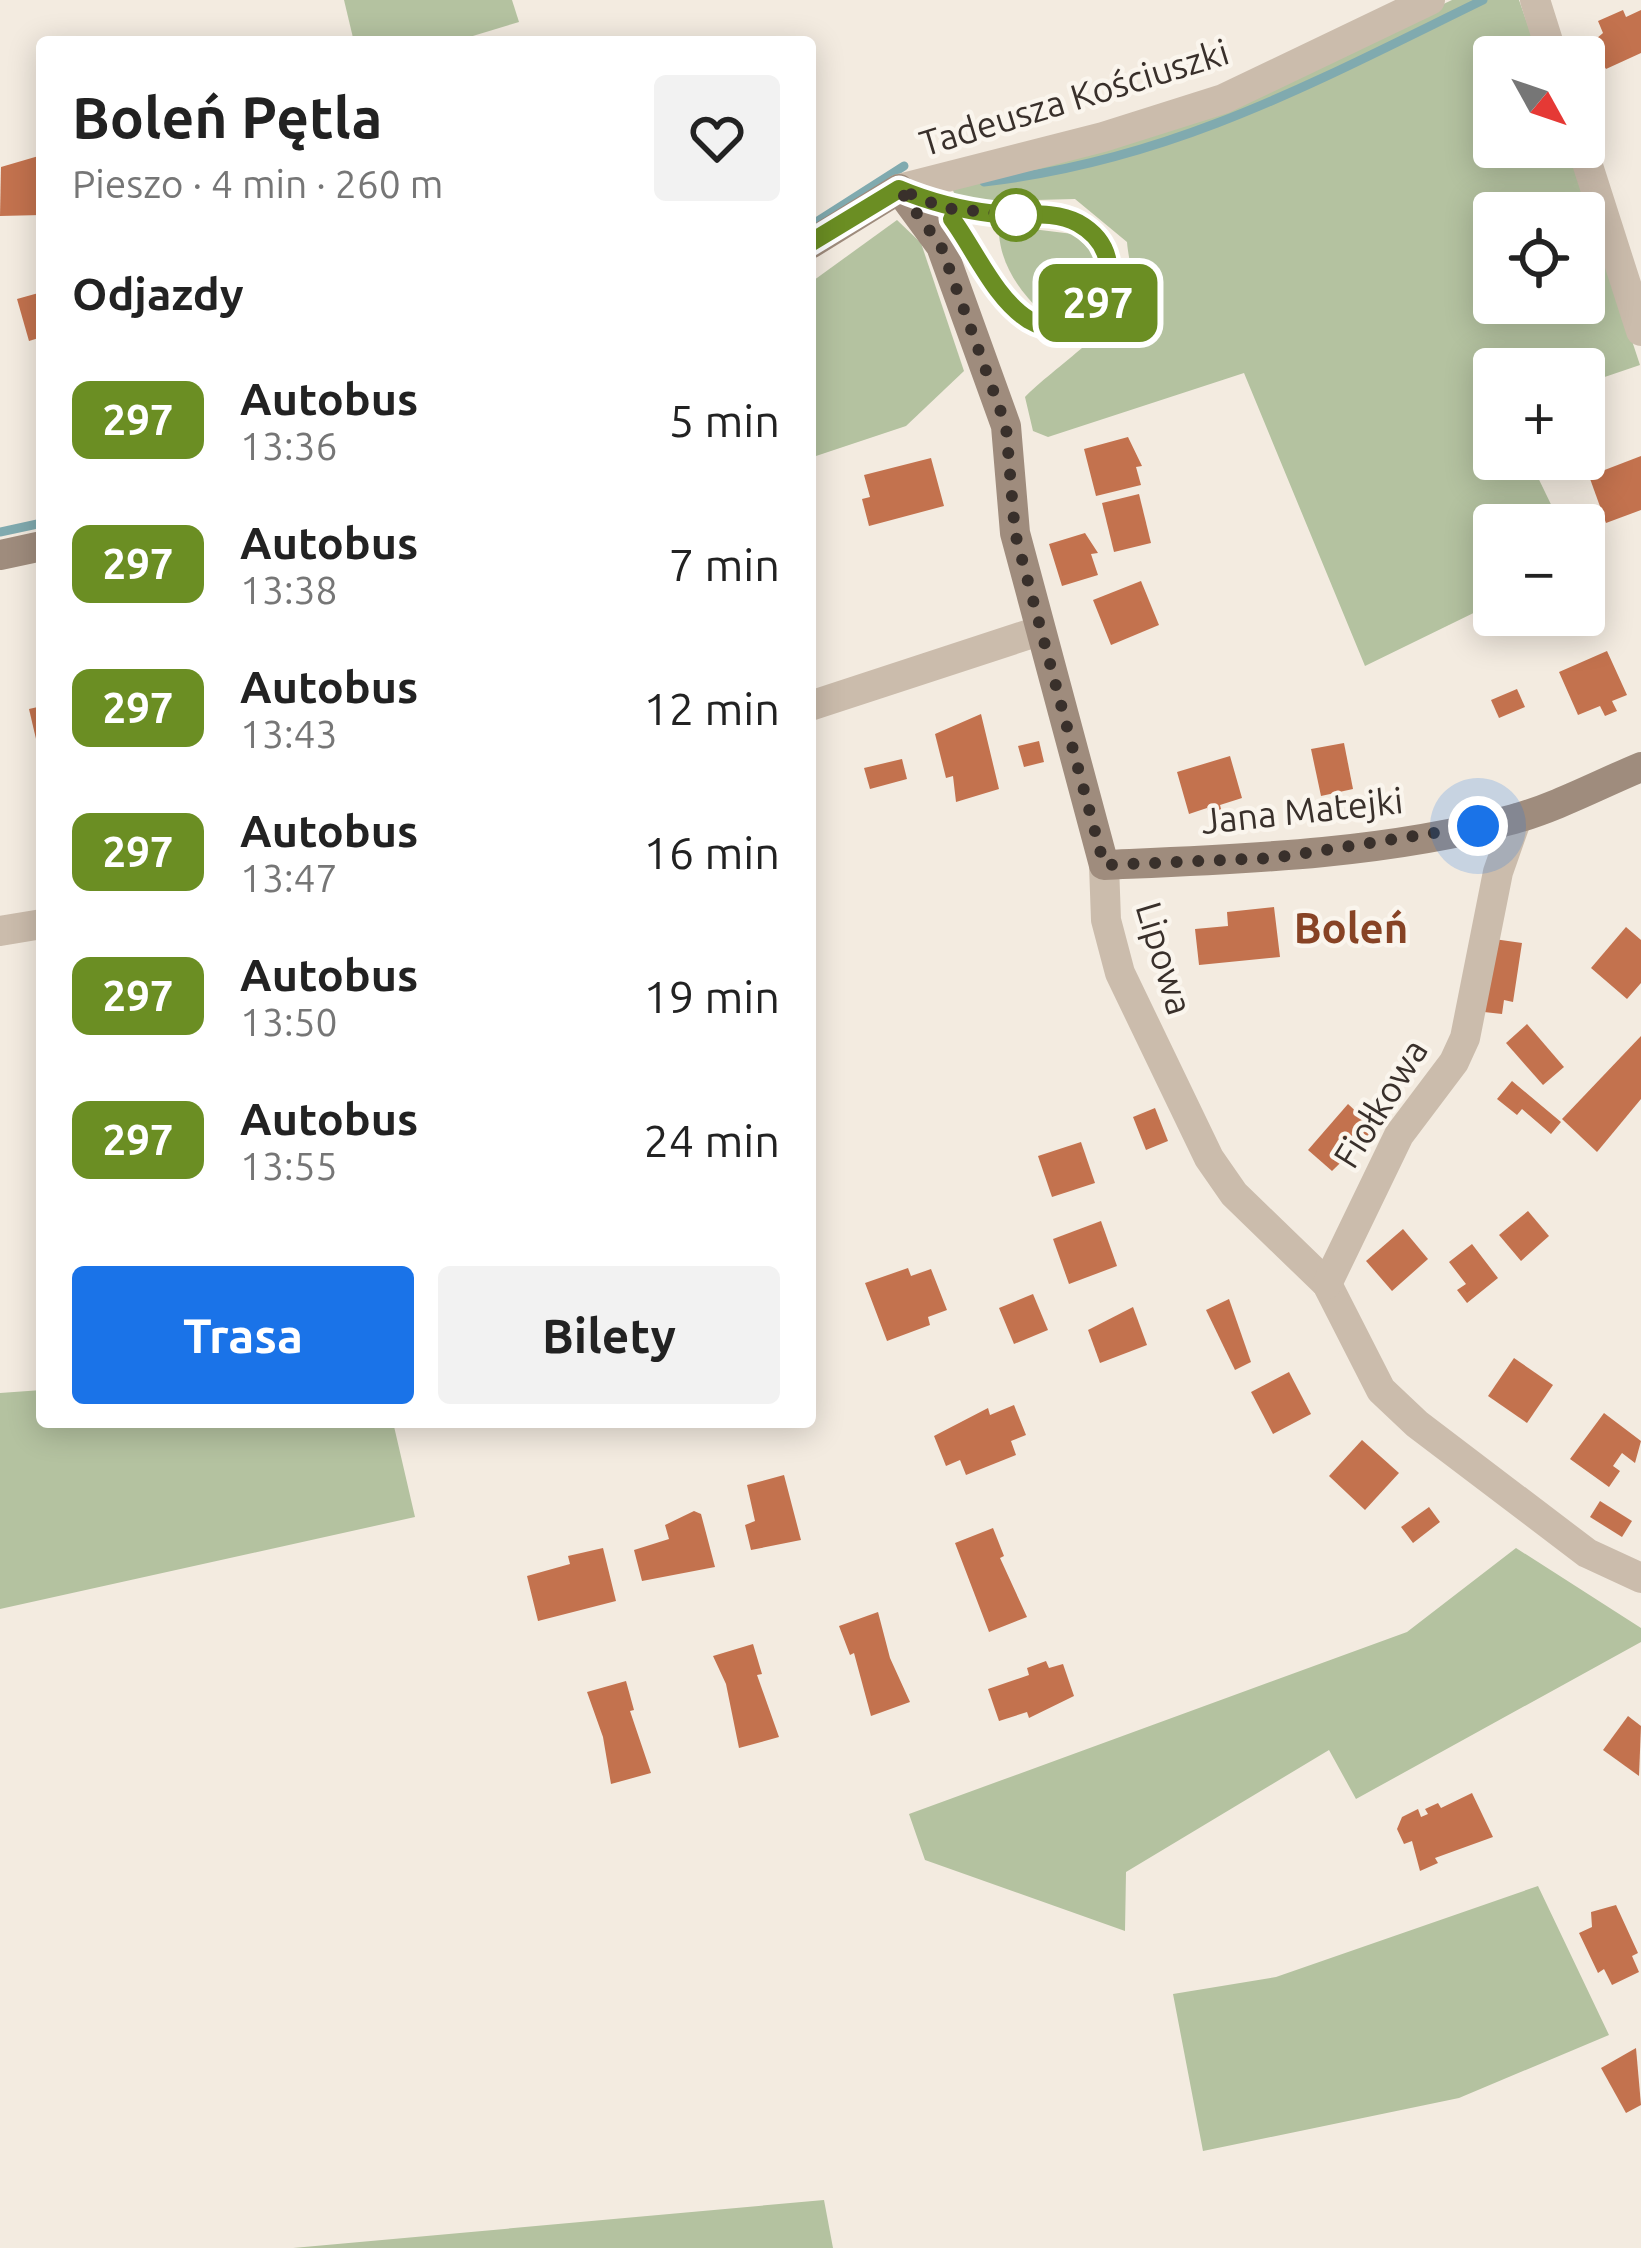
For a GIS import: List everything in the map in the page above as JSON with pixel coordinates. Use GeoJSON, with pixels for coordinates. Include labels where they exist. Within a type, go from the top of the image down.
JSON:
{"type":"FeatureCollection","features":[{"type":"Feature","properties":{"kind":"street","name":"Tadeusza Kościuszki"},"geometry":{"type":"LineString","coordinates":[[816,240],[899,189],[1103,137],[1222,99],[1430,0]]}},
{"type":"Feature","properties":{"kind":"street"},"geometry":{"type":"LineString","coordinates":[[1535,0],[1546,36]]}},
{"type":"Feature","properties":{"kind":"street"},"geometry":{"type":"LineString","coordinates":[[1589,168],[1641,331]]}},
{"type":"Feature","properties":{"kind":"street","name":"Lipowa"},"geometry":{"type":"LineString","coordinates":[[899,189],[941,246],[1000,406],[1015,533],[1104,865],[1106,920],[1120,973],[1209,1158],[1234,1194],[1327,1284],[1381,1390],[1417,1424],[1587,1553],[1641,1578]]}},
{"type":"Feature","properties":{"kind":"street"},"geometry":{"type":"LineString","coordinates":[[0,555],[36,547]]}},
{"type":"Feature","properties":{"kind":"street"},"geometry":{"type":"LineString","coordinates":[[816,704],[1039,631]]}},
{"type":"Feature","properties":{"kind":"street","name":"Jana Matejki"},"geometry":{"type":"LineString","coordinates":[[1104,865],[1274,858],[1517,818],[1641,766]]}},
{"type":"Feature","properties":{"kind":"street","name":"Fiołkowa"},"geometry":{"type":"LineString","coordinates":[[1327,1284],[1399,1135],[1454,1062],[1465,1038],[1498,872],[1517,818]]}},
{"type":"Feature","properties":{"kind":"street"},"geometry":{"type":"LineString","coordinates":[[0,931],[36,925]]}},
{"type":"Feature","properties":{"kind":"lane"},"geometry":{"type":"LineString","coordinates":[[899,189],[944,208],[1056,216],[1078,224],[1108,256],[1108,284],[1099,303],[1069,326],[1046,327],[1028,319],[1007,302],[944,208]]}},
{"type":"Feature","properties":{"kind":"green space"},"geometry":{"type":"Polygon","coordinates":[[[344,0],[512,0],[519,22],[473,36],[353,36],[344,0]]]}},
{"type":"Feature","properties":{"kind":"green space"},"geometry":{"type":"Polygon","coordinates":[[[1452,0],[1519,0],[1532,36],[1473,36],[1473,168],[1575,168],[1583,192],[1473,192],[1473,324],[1605,324],[1605,259],[1640,365],[1605,377],[1605,348],[1473,348],[1473,480],[1539,480],[1551,504],[1473,504],[1473,613],[1365,666],[1244,373],[1048,437],[1033,431],[1025,397],[1126,303],[1132,285],[1127,242],[1075,199],[959,202],[950,185],[1217,110],[1452,0]]]}},
{"type":"Feature","properties":{"kind":"green space"},"geometry":{"type":"Polygon","coordinates":[[[897,220],[921,243],[964,371],[906,426],[816,456],[816,279],[897,220]]]}},
{"type":"Feature","properties":{"kind":"green space"},"geometry":{"type":"Polygon","coordinates":[[[1015,227],[1073,234],[1100,259],[1094,291],[1074,312],[1042,313],[1020,287],[1008,268],[999,235],[1015,227]]]}},
{"type":"Feature","properties":{"kind":"green space"},"geometry":{"type":"Polygon","coordinates":[[[36,1390],[36,1428],[394,1428],[415,1517],[0,1609],[0,1393],[36,1390]]]}},
{"type":"Feature","properties":{"kind":"green space"},"geometry":{"type":"Polygon","coordinates":[[[1516,1548],[1641,1628],[1641,1642],[1356,1799],[1329,1750],[1126,1872],[1125,1931],[925,1860],[909,1814],[1407,1632],[1516,1548]]]}},
{"type":"Feature","properties":{"kind":"green space"},"geometry":{"type":"Polygon","coordinates":[[[1538,1886],[1609,2035],[1459,2098],[1203,2151],[1173,1994],[1276,1977],[1538,1886]]]}},
{"type":"Feature","properties":{"kind":"green space"},"geometry":{"type":"Polygon","coordinates":[[[824,2200],[833,2248],[293,2248],[824,2200]]]}},
{"type":"Feature","properties":{"kind":"building"},"geometry":{"type":"Polygon","coordinates":[[[1623,10],[1626,17],[1641,10],[1641,53],[1606,69],[1605,36],[1599,36],[1603,33],[1598,21],[1623,10]]]}},
{"type":"Feature","properties":{"kind":"building"},"geometry":{"type":"Polygon","coordinates":[[[36,157],[36,215],[0,216],[1,167],[36,157]]]}},
{"type":"Feature","properties":{"kind":"building"},"geometry":{"type":"Polygon","coordinates":[[[36,294],[36,339],[29,341],[17,299],[36,294]]]}},
{"type":"Feature","properties":{"kind":"building"},"geometry":{"type":"Polygon","coordinates":[[[1128,437],[1142,466],[1136,467],[1141,485],[1096,496],[1084,449],[1128,437]]]}},
{"type":"Feature","properties":{"kind":"building"},"geometry":{"type":"Polygon","coordinates":[[[1641,456],[1641,510],[1606,523],[1605,504],[1599,504],[1590,480],[1605,480],[1605,470],[1641,456]]]}},
{"type":"Feature","properties":{"kind":"building"},"geometry":{"type":"Polygon","coordinates":[[[931,458],[944,506],[869,526],[862,499],[870,497],[864,475],[931,458]]]}},
{"type":"Feature","properties":{"kind":"building"},"geometry":{"type":"Polygon","coordinates":[[[1139,494],[1151,543],[1114,552],[1102,503],[1139,494]]]}},
{"type":"Feature","properties":{"kind":"building"},"geometry":{"type":"Polygon","coordinates":[[[1085,533],[1098,553],[1091,554],[1098,575],[1062,586],[1049,544],[1085,533]]]}},
{"type":"Feature","properties":{"kind":"building"},"geometry":{"type":"Polygon","coordinates":[[[1141,581],[1159,625],[1111,645],[1093,600],[1141,581]]]}},
{"type":"Feature","properties":{"kind":"building"},"geometry":{"type":"Polygon","coordinates":[[[1607,651],[1627,695],[1612,701],[1617,711],[1605,716],[1600,706],[1578,715],[1559,672],[1607,651]]]}},
{"type":"Feature","properties":{"kind":"building"},"geometry":{"type":"Polygon","coordinates":[[[1517,689],[1525,707],[1499,718],[1491,700],[1517,689]]]}},
{"type":"Feature","properties":{"kind":"building"},"geometry":{"type":"Polygon","coordinates":[[[36,707],[36,739],[29,709],[36,707]]]}},
{"type":"Feature","properties":{"kind":"building"},"geometry":{"type":"Polygon","coordinates":[[[981,714],[999,789],[956,802],[953,776],[946,778],[935,734],[981,714]]]}},
{"type":"Feature","properties":{"kind":"building"},"geometry":{"type":"Polygon","coordinates":[[[1039,741],[1044,762],[1024,767],[1018,746],[1039,741]]]}},
{"type":"Feature","properties":{"kind":"building"},"geometry":{"type":"Polygon","coordinates":[[[1344,743],[1353,789],[1321,796],[1311,749],[1344,743]]]}},
{"type":"Feature","properties":{"kind":"building"},"geometry":{"type":"Polygon","coordinates":[[[1230,756],[1242,798],[1220,805],[1222,813],[1210,816],[1207,808],[1189,814],[1177,772],[1230,756]]]}},
{"type":"Feature","properties":{"kind":"building"},"geometry":{"type":"Polygon","coordinates":[[[902,759],[907,779],[870,789],[864,768],[902,759]]]}},
{"type":"Feature","properties":{"kind":"building"},"geometry":{"type":"Polygon","coordinates":[[[1274,907],[1280,957],[1199,965],[1195,929],[1228,926],[1227,912],[1274,907]]]}},
{"type":"Feature","properties":{"kind":"building"},"geometry":{"type":"Polygon","coordinates":[[[1626,927],[1641,940],[1641,983],[1627,999],[1591,968],[1626,927]]]}},
{"type":"Feature","properties":{"kind":"building"},"geometry":{"type":"Polygon","coordinates":[[[1494,939],[1522,943],[1513,1002],[1504,1000],[1502,1014],[1484,1012],[1494,939]]]}},
{"type":"Feature","properties":{"kind":"building"},"geometry":{"type":"Polygon","coordinates":[[[1527,1024],[1564,1067],[1543,1085],[1506,1043],[1527,1024]]]}},
{"type":"Feature","properties":{"kind":"building"},"geometry":{"type":"Polygon","coordinates":[[[1641,1036],[1641,1099],[1597,1152],[1562,1119],[1641,1036]]]}},
{"type":"Feature","properties":{"kind":"building"},"geometry":{"type":"Polygon","coordinates":[[[1512,1081],[1561,1122],[1551,1134],[1522,1109],[1517,1115],[1497,1099],[1512,1081]]]}},
{"type":"Feature","properties":{"kind":"building"},"geometry":{"type":"Polygon","coordinates":[[[1348,1104],[1375,1129],[1332,1171],[1308,1150],[1348,1104]]]}},
{"type":"Feature","properties":{"kind":"building"},"geometry":{"type":"Polygon","coordinates":[[[1155,1108],[1168,1141],[1146,1150],[1133,1117],[1155,1108]]]}},
{"type":"Feature","properties":{"kind":"building"},"geometry":{"type":"Polygon","coordinates":[[[1081,1142],[1095,1183],[1052,1197],[1038,1156],[1081,1142]]]}},
{"type":"Feature","properties":{"kind":"building"},"geometry":{"type":"Polygon","coordinates":[[[1528,1211],[1549,1236],[1521,1261],[1499,1235],[1528,1211]]]}},
{"type":"Feature","properties":{"kind":"building"},"geometry":{"type":"Polygon","coordinates":[[[1101,1221],[1117,1266],[1069,1284],[1053,1239],[1101,1221]]]}},
{"type":"Feature","properties":{"kind":"building"},"geometry":{"type":"Polygon","coordinates":[[[1403,1229],[1428,1259],[1392,1291],[1366,1261],[1403,1229]]]}},
{"type":"Feature","properties":{"kind":"building"},"geometry":{"type":"Polygon","coordinates":[[[1472,1244],[1498,1278],[1467,1303],[1457,1290],[1466,1284],[1449,1262],[1472,1244]]]}},
{"type":"Feature","properties":{"kind":"building"},"geometry":{"type":"Polygon","coordinates":[[[908,1268],[911,1276],[931,1269],[947,1310],[928,1317],[930,1325],[887,1341],[865,1283],[908,1268]]]}},
{"type":"Feature","properties":{"kind":"building"},"geometry":{"type":"Polygon","coordinates":[[[1033,1294],[1048,1330],[1014,1344],[999,1308],[1033,1294]]]}},
{"type":"Feature","properties":{"kind":"building"},"geometry":{"type":"Polygon","coordinates":[[[1229,1299],[1251,1362],[1235,1370],[1206,1310],[1229,1299]]]}},
{"type":"Feature","properties":{"kind":"building"},"geometry":{"type":"Polygon","coordinates":[[[1133,1307],[1147,1345],[1100,1363],[1088,1330],[1133,1307]]]}},
{"type":"Feature","properties":{"kind":"building"},"geometry":{"type":"Polygon","coordinates":[[[1514,1358],[1553,1385],[1527,1423],[1488,1396],[1514,1358]]]}},
{"type":"Feature","properties":{"kind":"building"},"geometry":{"type":"Polygon","coordinates":[[[1289,1372],[1311,1414],[1273,1434],[1251,1392],[1289,1372]]]}},
{"type":"Feature","properties":{"kind":"building"},"geometry":{"type":"Polygon","coordinates":[[[1014,1405],[1026,1435],[1011,1441],[1016,1455],[966,1475],[960,1460],[946,1466],[934,1436],[988,1408],[990,1415],[1014,1405]]]}},
{"type":"Feature","properties":{"kind":"building"},"geometry":{"type":"Polygon","coordinates":[[[1604,1413],[1641,1441],[1635,1463],[1622,1453],[1613,1466],[1620,1471],[1609,1487],[1570,1459],[1604,1413]]]}},
{"type":"Feature","properties":{"kind":"building"},"geometry":{"type":"Polygon","coordinates":[[[1362,1440],[1399,1473],[1365,1510],[1329,1476],[1362,1440]]]}},
{"type":"Feature","properties":{"kind":"building"},"geometry":{"type":"Polygon","coordinates":[[[784,1475],[801,1540],[751,1550],[745,1525],[755,1521],[747,1485],[784,1475]]]}},
{"type":"Feature","properties":{"kind":"building"},"geometry":{"type":"Polygon","coordinates":[[[1600,1501],[1632,1521],[1622,1537],[1590,1517],[1600,1501]]]}},
{"type":"Feature","properties":{"kind":"building"},"geometry":{"type":"Polygon","coordinates":[[[1429,1507],[1440,1522],[1413,1543],[1401,1527],[1429,1507]]]}},
{"type":"Feature","properties":{"kind":"building"},"geometry":{"type":"Polygon","coordinates":[[[694,1511],[701,1514],[715,1567],[642,1581],[634,1550],[669,1539],[665,1525],[694,1511]]]}},
{"type":"Feature","properties":{"kind":"building"},"geometry":{"type":"Polygon","coordinates":[[[993,1528],[1004,1556],[1000,1558],[1027,1617],[989,1632],[955,1543],[993,1528]]]}},
{"type":"Feature","properties":{"kind":"building"},"geometry":{"type":"Polygon","coordinates":[[[603,1548],[616,1601],[538,1621],[527,1576],[570,1564],[568,1556],[603,1548]]]}},
{"type":"Feature","properties":{"kind":"building"},"geometry":{"type":"Polygon","coordinates":[[[878,1612],[890,1658],[910,1702],[871,1716],[854,1653],[850,1655],[839,1626],[878,1612]]]}},
{"type":"Feature","properties":{"kind":"building"},"geometry":{"type":"Polygon","coordinates":[[[753,1644],[762,1674],[757,1675],[779,1737],[739,1748],[726,1684],[713,1656],[753,1644]]]}},
{"type":"Feature","properties":{"kind":"building"},"geometry":{"type":"Polygon","coordinates":[[[1046,1661],[1049,1668],[1063,1664],[1074,1696],[1029,1718],[1027,1712],[999,1721],[988,1689],[1029,1675],[1027,1668],[1046,1661]]]}},
{"type":"Feature","properties":{"kind":"building"},"geometry":{"type":"Polygon","coordinates":[[[626,1681],[634,1710],[630,1711],[651,1773],[611,1784],[603,1737],[587,1692],[626,1681]]]}},
{"type":"Feature","properties":{"kind":"building"},"geometry":{"type":"Polygon","coordinates":[[[1628,1716],[1641,1726],[1639,1776],[1603,1750],[1628,1716]]]}},
{"type":"Feature","properties":{"kind":"building"},"geometry":{"type":"Polygon","coordinates":[[[1472,1793],[1493,1837],[1435,1858],[1438,1863],[1420,1871],[1412,1841],[1404,1844],[1397,1829],[1402,1817],[1418,1809],[1421,1817],[1428,1814],[1425,1809],[1438,1803],[1441,1808],[1472,1793]]]}},
{"type":"Feature","properties":{"kind":"building"},"geometry":{"type":"Polygon","coordinates":[[[1616,1905],[1638,1953],[1632,1956],[1639,1972],[1612,1985],[1604,1969],[1598,1973],[1579,1933],[1592,1927],[1591,1912],[1616,1905]]]}},
{"type":"Feature","properties":{"kind":"building"},"geometry":{"type":"Polygon","coordinates":[[[1636,2048],[1641,2105],[1626,2113],[1601,2068],[1636,2048]]]}},
{"type":"Feature","properties":{"kind":"waterway"},"geometry":{"type":"LineString","coordinates":[[984,182],[1118,156],[1181,136],[1301,88],[1483,0]]}},
{"type":"Feature","properties":{"kind":"waterway"},"geometry":{"type":"LineString","coordinates":[[816,222],[904,166]]}},
{"type":"Feature","properties":{"kind":"waterway"},"geometry":{"type":"LineString","coordinates":[[0,532],[36,524]]}},
{"type":"Feature","properties":{"kind":"bus line","name":"297"},"geometry":{"type":"LineString","coordinates":[[816,239],[899,189],[944,208],[1056,216],[1078,224],[1102,243],[1110,270],[1099,303],[1069,326],[1046,327],[1028,319],[1007,302],[952,219]]}},
{"type":"Feature","properties":{"kind":"district","name":"Boleń"},"geometry":{"type":"Point","coordinates":[1351,927]}},
{"type":"Feature","properties":{"kind":"route"},"geometry":{"type":"LineString","coordinates":[[1016,215],[944,208],[899,189],[941,246],[1000,406],[1006,426],[1015,533],[1104,865],[1274,858],[1478,826]]}}]}
